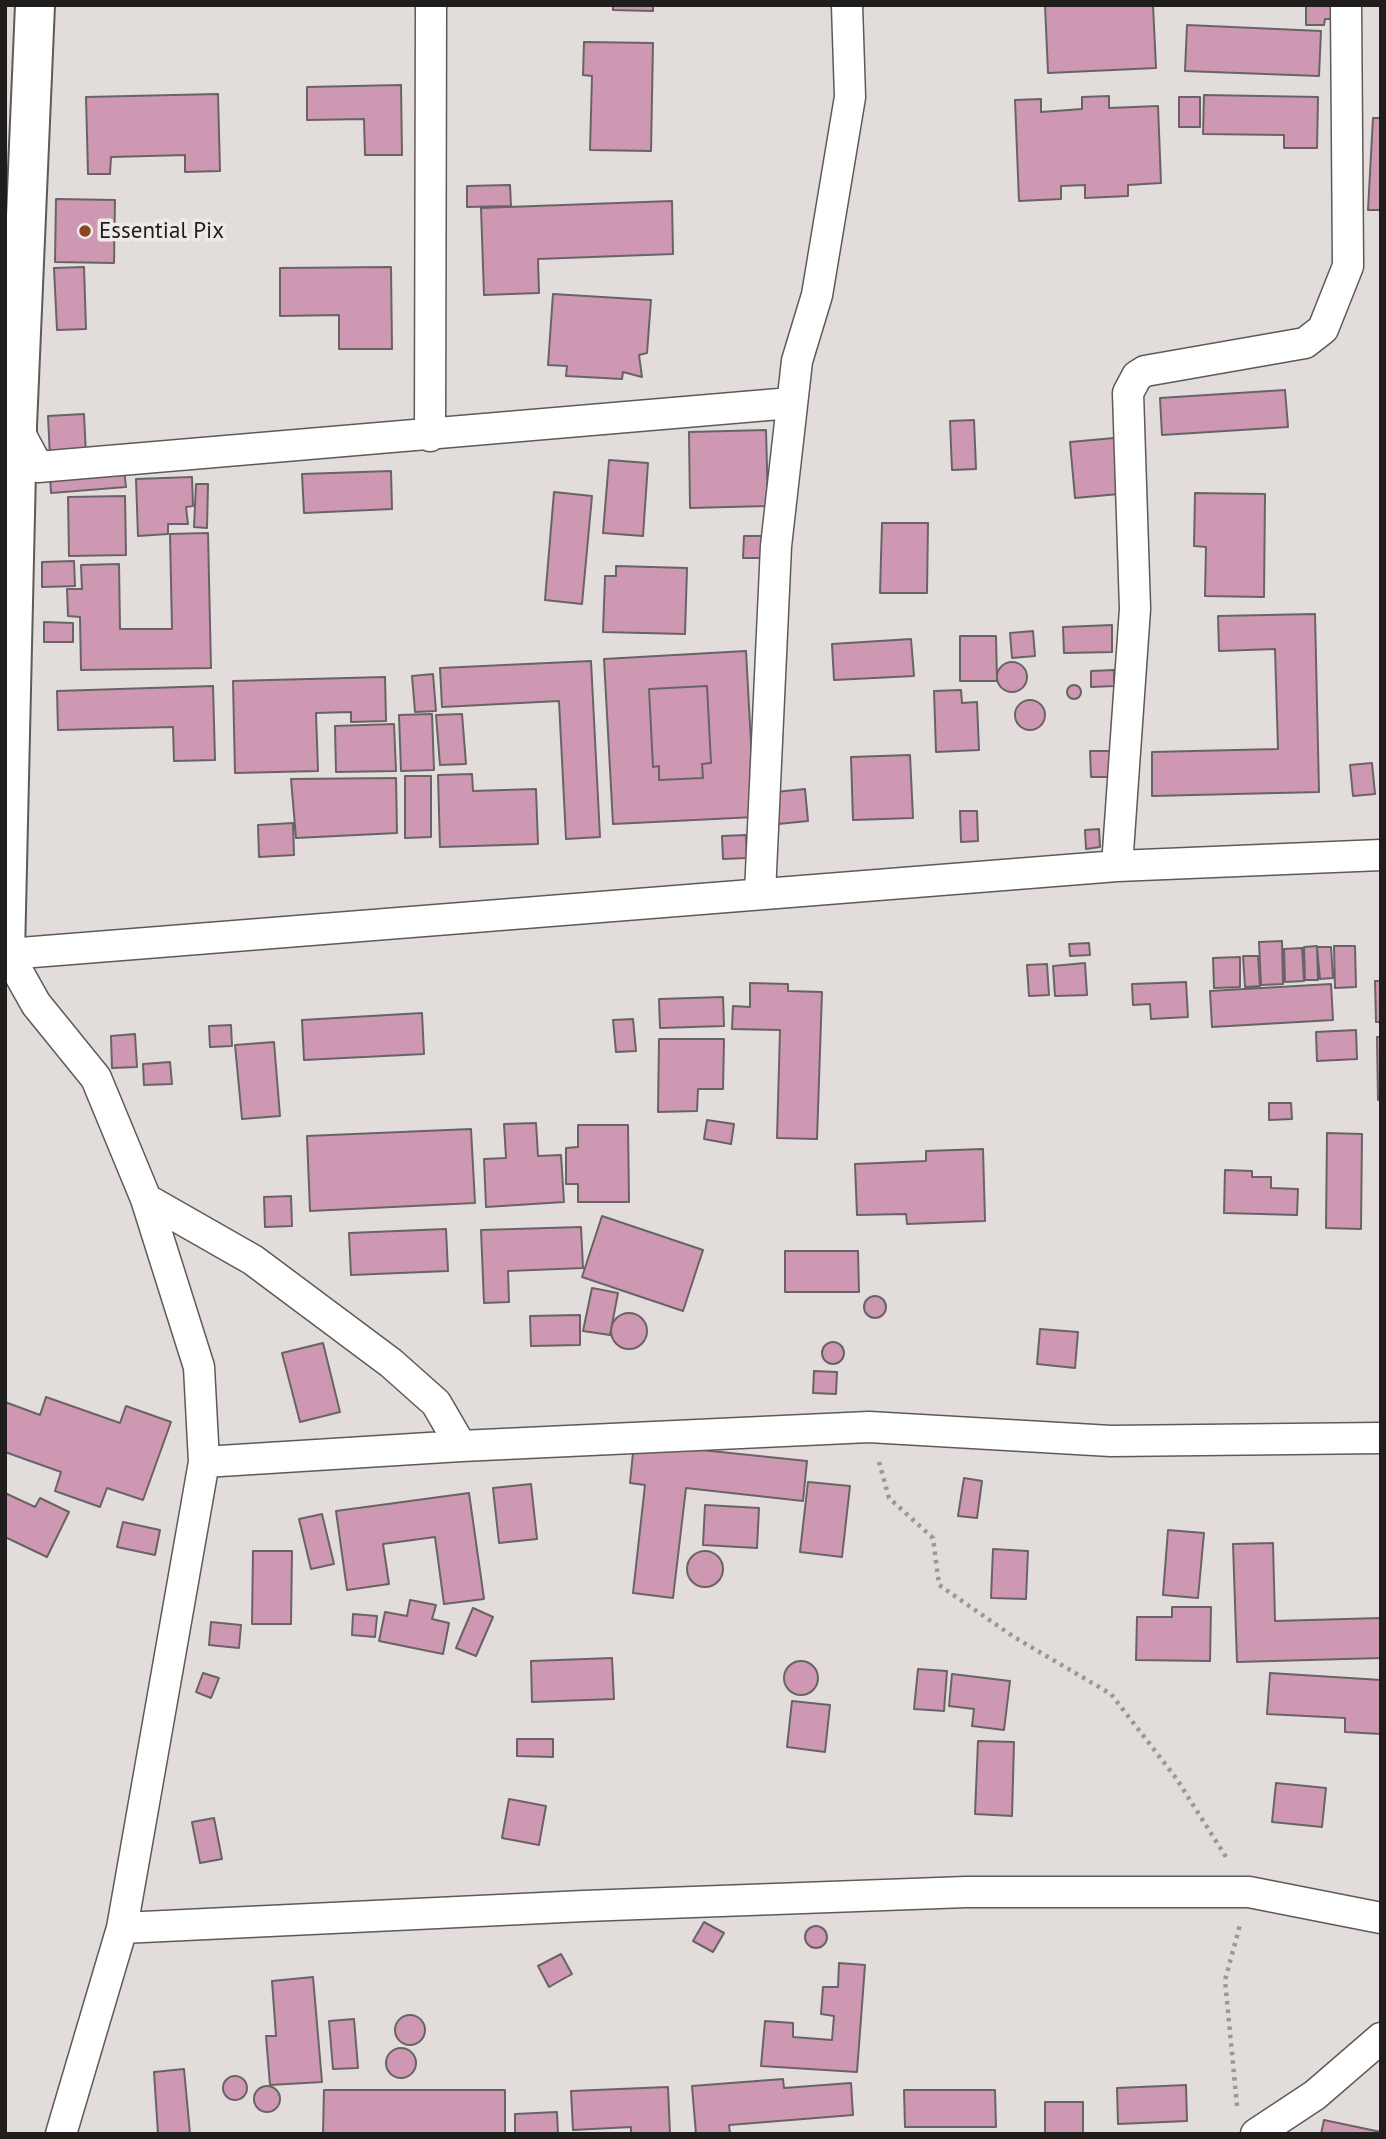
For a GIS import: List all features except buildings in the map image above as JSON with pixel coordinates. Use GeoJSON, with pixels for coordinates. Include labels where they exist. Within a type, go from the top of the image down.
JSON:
{"type":"FeatureCollection","features":[{"type":"Feature","properties":{"kind":"street"},"geometry":{"type":"LineString","coordinates":[[430,436],[431,5]]}},
{"type":"Feature","properties":{"kind":"street"},"geometry":{"type":"LineString","coordinates":[[760,893],[776,546],[790,403],[797,360],[817,295],[850,97],[847,5]]}},
{"type":"Feature","properties":{"kind":"street"},"geometry":{"type":"LineString","coordinates":[[1117,866],[1135,609],[1128,393],[1137,376],[1145,371],[1305,343],[1323,329],[1348,266],[1346,5]]}},
{"type":"Feature","properties":{"kind":"street"},"geometry":{"type":"LineString","coordinates":[[30,6],[11,425],[6,954],[36,1004],[96,1078],[146,1199],[199,1367],[204,1462],[122,1928],[61,2134]]}},
{"type":"Feature","properties":{"kind":"street"},"geometry":{"type":"LineString","coordinates":[[11,425],[38,467],[430,436],[790,403]]}},
{"type":"Feature","properties":{"kind":"street"},"geometry":{"type":"LineString","coordinates":[[6,954],[1117,866],[1381,855]]}},
{"type":"Feature","properties":{"kind":"street"},"geometry":{"type":"LineString","coordinates":[[146,1199],[253,1261],[391,1363],[436,1403],[461,1446]]}},
{"type":"Feature","properties":{"kind":"street"},"geometry":{"type":"LineString","coordinates":[[204,1462],[461,1446],[869,1427],[1111,1441],[1381,1438]]}},
{"type":"Feature","properties":{"kind":"street"},"geometry":{"type":"LineString","coordinates":[[122,1928],[584,1906],[966,1892],[1249,1892],[1381,1918]]}},
{"type":"Feature","properties":{"kind":"street"},"geometry":{"type":"LineString","coordinates":[[1256,2134],[1315,2095],[1381,2038]]}},
{"type":"Feature","properties":{"kind":"path"},"geometry":{"type":"LineString","coordinates":[[869,1427],[889,1498],[933,1538],[939,1585],[1014,1637],[1111,1694],[1176,1779],[1249,1892],[1225,1980],[1237,2108]]}},
{"type":"Feature","properties":{"kind":"place","name":"Essential Pix"},"geometry":{"type":"Point","coordinates":[85,231]}}]}
